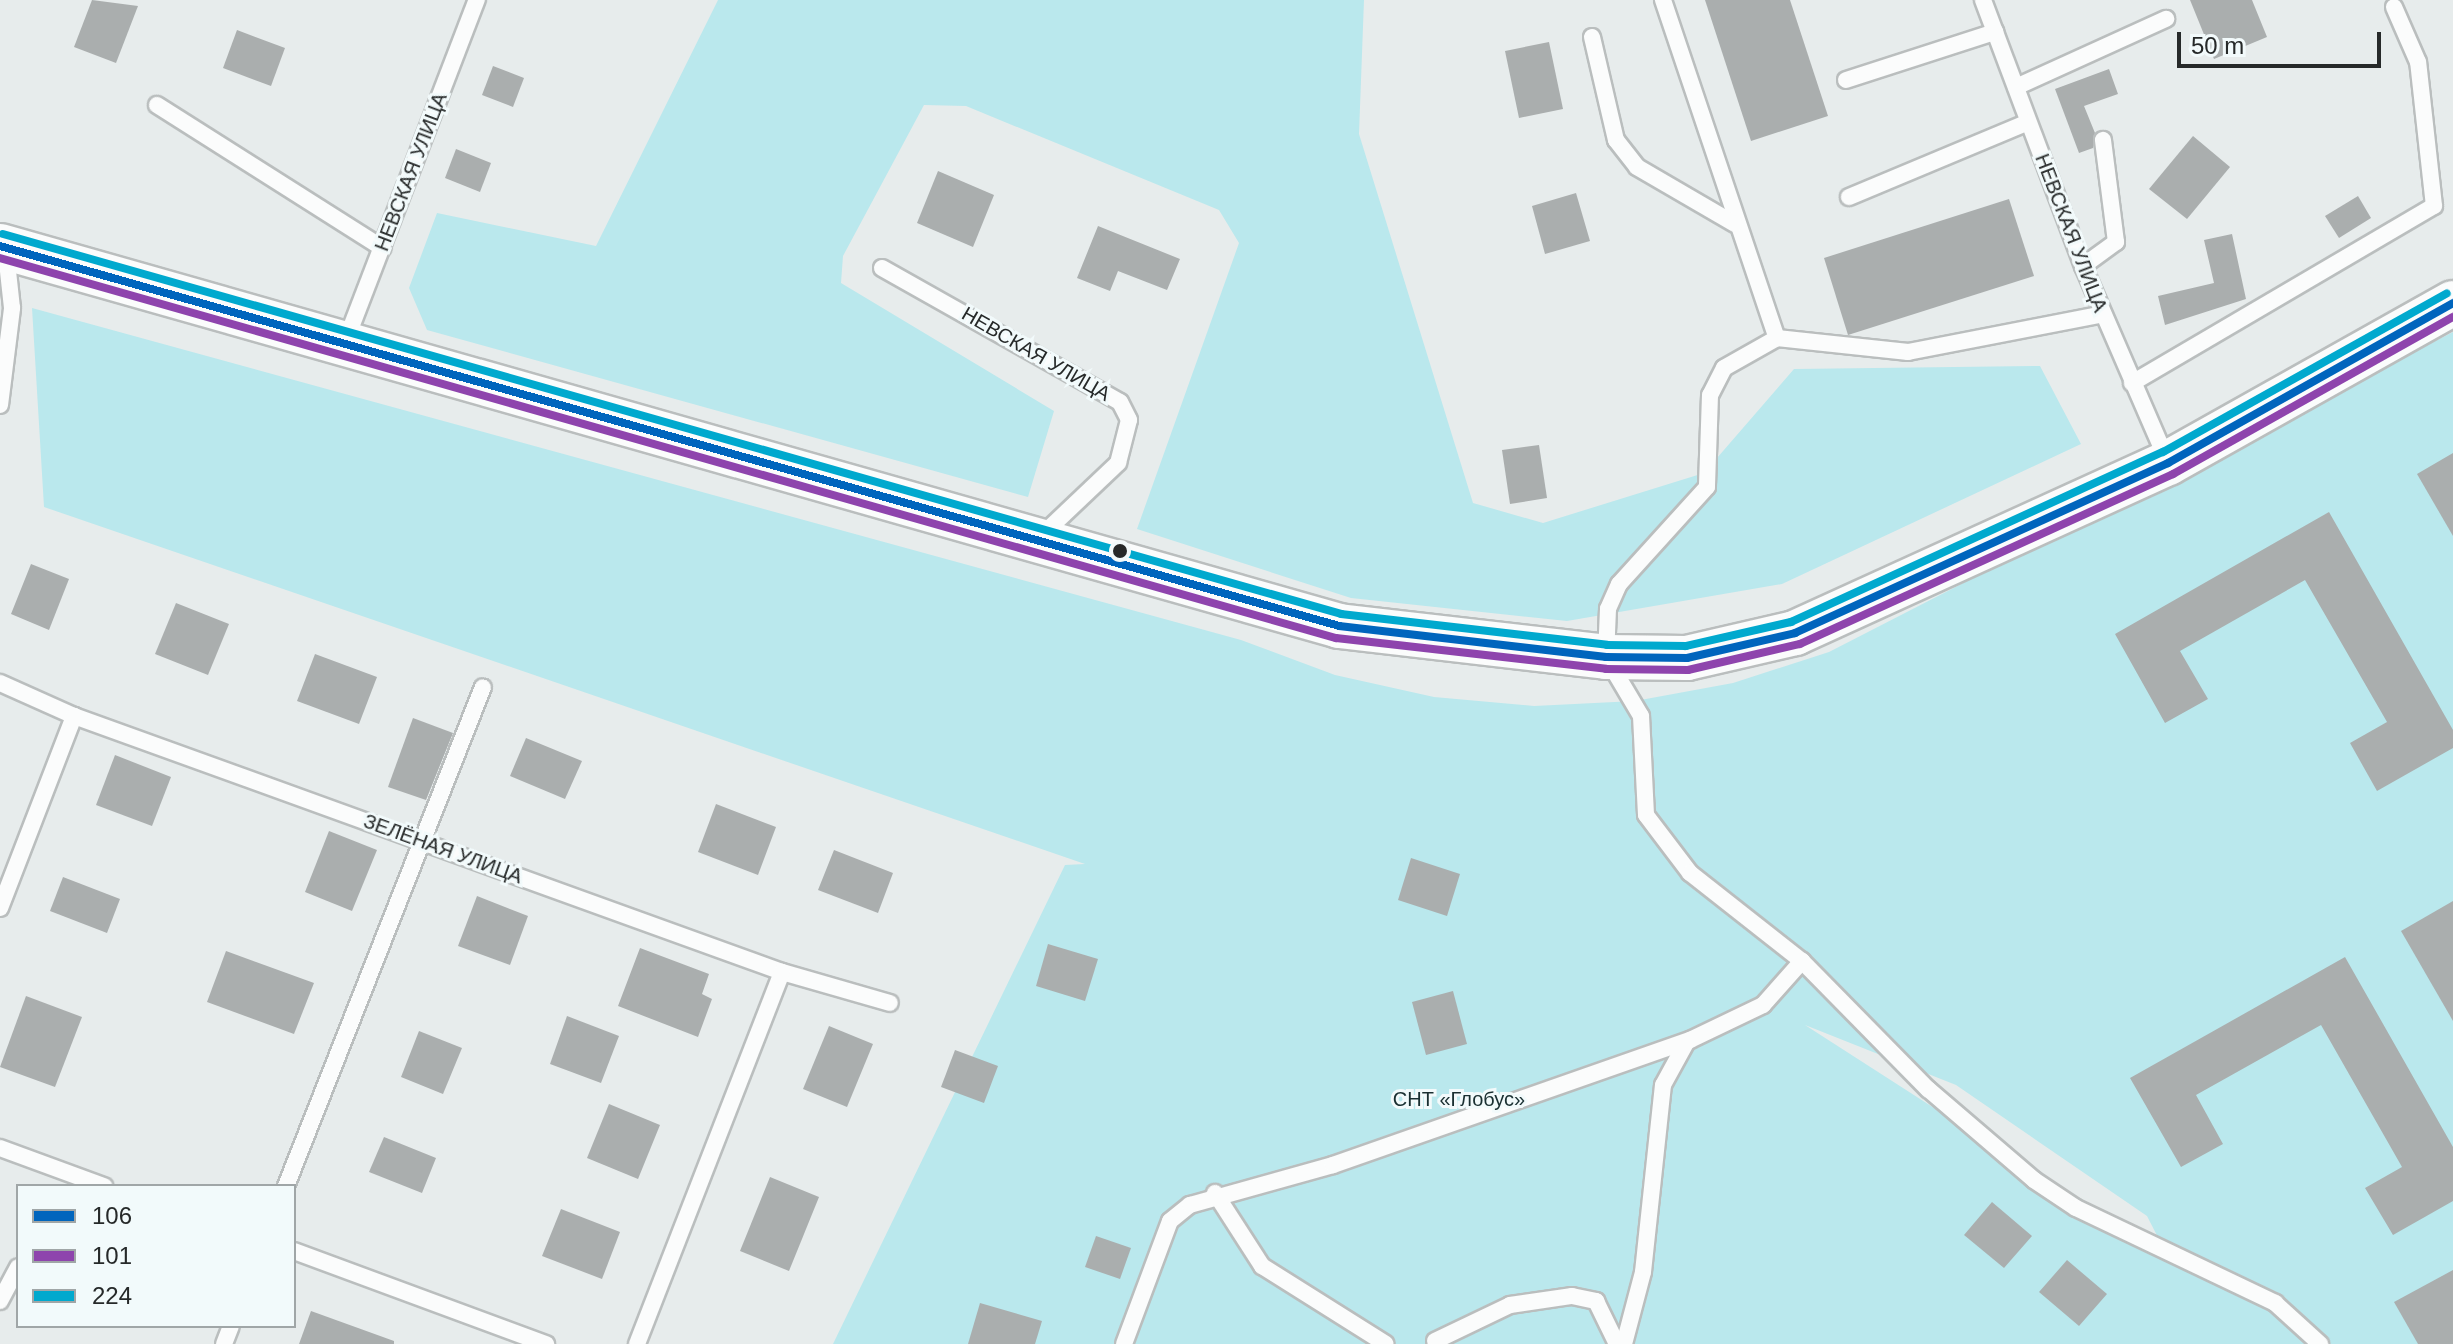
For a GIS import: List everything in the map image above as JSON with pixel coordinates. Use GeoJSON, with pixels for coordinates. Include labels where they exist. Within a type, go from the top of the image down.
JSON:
{"type":"FeatureCollection","features":[{"type":"Feature","properties":{"kind":"main road"},"geometry":{"type":"LineString","coordinates":[[2,246],[1339,626],[1606,657],[1687,658],[1795,633],[2168,463],[2453,303]]}},
{"type":"Feature","properties":{"kind":"lane","name":"НЕВСКАЯ УЛИЦА"},"geometry":{"type":"LineString","coordinates":[[345,344],[477,0]]}},
{"type":"Feature","properties":{"kind":"lane"},"geometry":{"type":"LineString","coordinates":[[1663,0],[1735,224],[1777,338]]}},
{"type":"Feature","properties":{"kind":"lane","name":"НЕВСКАЯ УЛИЦА"},"geometry":{"type":"LineString","coordinates":[[1983,0],[2083,266],[2168,463]]}},
{"type":"Feature","properties":{"kind":"lane"},"geometry":{"type":"LineString","coordinates":[[2132,383],[2434,206],[2418,62],[2394,7]]}},
{"type":"Feature","properties":{"kind":"lane"},"geometry":{"type":"LineString","coordinates":[[2016,87],[2166,19]]}},
{"type":"Feature","properties":{"kind":"lane"},"geometry":{"type":"LineString","coordinates":[[1846,80],[1995,32]]}},
{"type":"Feature","properties":{"kind":"lane"},"geometry":{"type":"LineString","coordinates":[[1592,37],[1616,140],[1637,167],[1735,224]]}},
{"type":"Feature","properties":{"kind":"lane"},"geometry":{"type":"LineString","coordinates":[[157,105],[207,131],[310,208],[382,248]]}},
{"type":"Feature","properties":{"kind":"lane"},"geometry":{"type":"LineString","coordinates":[[1849,197],[2028,122]]}},
{"type":"Feature","properties":{"kind":"lane"},"geometry":{"type":"LineString","coordinates":[[2083,266],[2116,242],[2103,140]]}},
{"type":"Feature","properties":{"kind":"lane"},"geometry":{"type":"LineString","coordinates":[[0,405],[12,308],[2,246]]}},
{"type":"Feature","properties":{"kind":"lane","name":"НЕВСКАЯ УЛИЦА"},"geometry":{"type":"LineString","coordinates":[[882,268],[1120,402],[1129,420],[1118,463],[1037,539]]}},
{"type":"Feature","properties":{"kind":"lane"},"geometry":{"type":"LineString","coordinates":[[2103,314],[1908,352],[1777,338],[1724,368],[1710,395],[1707,487],[1619,584],[1608,609],[1606,657],[1641,716],[1652,826],[1690,873],[1802,961],[1928,1089],[2034,1180],[2076,1208],[2275,1303],[2320,1344]]}},
{"type":"Feature","properties":{"kind":"lane","name":"ЗЕЛЁНАЯ УЛИЦА"},"geometry":{"type":"LineString","coordinates":[[0,683],[74,716],[782,972],[890,1003]]}},
{"type":"Feature","properties":{"kind":"lane"},"geometry":{"type":"LineString","coordinates":[[287,1184],[425,842],[483,687]]}},
{"type":"Feature","properties":{"kind":"lane"},"geometry":{"type":"LineString","coordinates":[[0,908],[74,716]]}},
{"type":"Feature","properties":{"kind":"lane"},"geometry":{"type":"LineString","coordinates":[[1124,1344],[1170,1221],[1215,1193],[1333,1165],[1690,1040],[1763,1005],[1802,961]]}},
{"type":"Feature","properties":{"kind":"lane"},"geometry":{"type":"LineString","coordinates":[[637,1344],[782,972]]}},
{"type":"Feature","properties":{"kind":"lane"},"geometry":{"type":"LineString","coordinates":[[1624,1344],[1643,1272],[1664,1076],[1690,1040]]}},
{"type":"Feature","properties":{"kind":"lane"},"geometry":{"type":"LineString","coordinates":[[0,1148],[64,1180],[91,1184]]}},
{"type":"Feature","properties":{"kind":"lane"},"geometry":{"type":"LineString","coordinates":[[1215,1193],[1262,1266],[1386,1344]]}},
{"type":"Feature","properties":{"kind":"lane"},"geometry":{"type":"LineString","coordinates":[[296,1252],[546,1344]]}},
{"type":"Feature","properties":{"kind":"lane"},"geometry":{"type":"LineString","coordinates":[[0,1301],[16,1271]]}},
{"type":"Feature","properties":{"kind":"lane"},"geometry":{"type":"LineString","coordinates":[[1435,1341],[1510,1305],[1572,1296],[1596,1301],[1617,1344]]}},
{"type":"Feature","properties":{"kind":"green space"},"geometry":{"type":"Polygon","coordinates":[[[718,0],[1364,0],[1359,134],[1473,503],[1543,523],[1704,473],[1794,369],[2040,366],[2081,444],[1782,584],[1567,621],[1351,598],[1137,529],[1239,243],[1219,210],[966,106],[924,105],[843,256],[841,283],[1054,411],[1028,497],[427,330],[409,288],[437,213],[596,246],[718,0]]]}},
{"type":"Feature","properties":{"kind":"green space","name":"СНТ «Глобус»"},"geometry":{"type":"Polygon","coordinates":[[[32,308],[1241,640],[1335,675],[1434,697],[1534,706],[1635,701],[1733,683],[1829,652],[2453,332],[2453,1344],[833,1344],[1065,865],[1085,864],[44,507],[32,308]],[[1805,1025],[2169,1259],[2147,1216],[1956,1085],[1805,1025]]]}},
{"type":"Feature","properties":{"kind":"building"},"geometry":{"type":"Polygon","coordinates":[[[92,0],[138,6],[116,63],[74,47],[92,0]]]}},
{"type":"Feature","properties":{"kind":"building"},"geometry":{"type":"Polygon","coordinates":[[[1705,0],[1790,0],[1828,116],[1751,141],[1705,0]]]}},
{"type":"Feature","properties":{"kind":"building"},"geometry":{"type":"Polygon","coordinates":[[[2190,0],[2252,0],[2267,37],[2214,59],[2190,0]]]}},
{"type":"Feature","properties":{"kind":"building"},"geometry":{"type":"Polygon","coordinates":[[[237,30],[285,48],[271,86],[223,68],[237,30]]]}},
{"type":"Feature","properties":{"kind":"building"},"geometry":{"type":"Polygon","coordinates":[[[1549,42],[1563,109],[1519,118],[1505,51],[1549,42]]]}},
{"type":"Feature","properties":{"kind":"building"},"geometry":{"type":"Polygon","coordinates":[[[493,66],[524,78],[513,107],[482,95],[493,66]]]}},
{"type":"Feature","properties":{"kind":"building"},"geometry":{"type":"Polygon","coordinates":[[[2109,69],[2118,94],[2084,106],[2095,133],[2093,148],[2079,153],[2055,89],[2109,69]]]}},
{"type":"Feature","properties":{"kind":"building"},"geometry":{"type":"Polygon","coordinates":[[[2193,136],[2230,167],[2187,219],[2149,189],[2193,136]]]}},
{"type":"Feature","properties":{"kind":"building"},"geometry":{"type":"Polygon","coordinates":[[[456,149],[491,163],[480,192],[445,178],[456,149]]]}},
{"type":"Feature","properties":{"kind":"building"},"geometry":{"type":"Polygon","coordinates":[[[938,171],[994,195],[973,247],[917,223],[938,171]]]}},
{"type":"Feature","properties":{"kind":"building"},"geometry":{"type":"Polygon","coordinates":[[[1576,193],[1590,241],[1545,254],[1532,206],[1576,193]]]}},
{"type":"Feature","properties":{"kind":"building"},"geometry":{"type":"Polygon","coordinates":[[[2358,196],[2371,218],[2339,238],[2325,216],[2358,196]]]}},
{"type":"Feature","properties":{"kind":"building"},"geometry":{"type":"Polygon","coordinates":[[[2009,199],[2034,276],[1848,335],[1824,258],[2009,199]]]}},
{"type":"Feature","properties":{"kind":"building"},"geometry":{"type":"Polygon","coordinates":[[[1098,226],[1180,259],[1167,290],[1118,271],[1110,291],[1077,278],[1098,226]]]}},
{"type":"Feature","properties":{"kind":"building"},"geometry":{"type":"Polygon","coordinates":[[[2232,234],[2246,299],[2165,325],[2158,296],[2214,283],[2204,240],[2232,234]]]}},
{"type":"Feature","properties":{"kind":"building"},"geometry":{"type":"Polygon","coordinates":[[[1539,445],[1547,498],[1510,504],[1502,450],[1539,445]]]}},
{"type":"Feature","properties":{"kind":"building"},"geometry":{"type":"Polygon","coordinates":[[[2453,453],[2453,536],[2417,474],[2453,453]]]}},
{"type":"Feature","properties":{"kind":"building"},"geometry":{"type":"Polygon","coordinates":[[[2329,512],[2453,730],[2453,748],[2377,791],[2350,743],[2387,722],[2305,580],[2180,651],[2208,699],[2165,723],[2115,634],[2329,512]]]}},
{"type":"Feature","properties":{"kind":"building"},"geometry":{"type":"Polygon","coordinates":[[[31,564],[69,579],[49,630],[11,614],[31,564]]]}},
{"type":"Feature","properties":{"kind":"building"},"geometry":{"type":"Polygon","coordinates":[[[176,603],[229,624],[208,675],[155,654],[176,603]]]}},
{"type":"Feature","properties":{"kind":"building"},"geometry":{"type":"Polygon","coordinates":[[[315,654],[377,677],[359,724],[297,701],[315,654]]]}},
{"type":"Feature","properties":{"kind":"building"},"geometry":{"type":"Polygon","coordinates":[[[413,718],[453,733],[426,800],[388,787],[413,718]]]}},
{"type":"Feature","properties":{"kind":"building"},"geometry":{"type":"Polygon","coordinates":[[[526,738],[582,761],[565,799],[510,776],[526,738]]]}},
{"type":"Feature","properties":{"kind":"building"},"geometry":{"type":"Polygon","coordinates":[[[115,755],[171,777],[152,826],[96,805],[115,755]]]}},
{"type":"Feature","properties":{"kind":"building"},"geometry":{"type":"Polygon","coordinates":[[[716,804],[776,827],[758,875],[698,852],[716,804]]]}},
{"type":"Feature","properties":{"kind":"building"},"geometry":{"type":"Polygon","coordinates":[[[329,831],[377,850],[352,911],[305,892],[329,831]]]}},
{"type":"Feature","properties":{"kind":"building"},"geometry":{"type":"Polygon","coordinates":[[[834,850],[893,873],[878,913],[818,890],[834,850]]]}},
{"type":"Feature","properties":{"kind":"building"},"geometry":{"type":"Polygon","coordinates":[[[1411,858],[1460,874],[1447,916],[1398,900],[1411,858]]]}},
{"type":"Feature","properties":{"kind":"building"},"geometry":{"type":"Polygon","coordinates":[[[63,877],[120,899],[107,933],[50,911],[63,877]]]}},
{"type":"Feature","properties":{"kind":"building"},"geometry":{"type":"Polygon","coordinates":[[[477,896],[528,916],[510,965],[458,946],[477,896]]]}},
{"type":"Feature","properties":{"kind":"building"},"geometry":{"type":"Polygon","coordinates":[[[2453,901],[2453,1021],[2401,931],[2453,901]]]}},
{"type":"Feature","properties":{"kind":"building"},"geometry":{"type":"Polygon","coordinates":[[[1048,944],[1098,959],[1085,1001],[1036,986],[1048,944]]]}},
{"type":"Feature","properties":{"kind":"building"},"geometry":{"type":"Polygon","coordinates":[[[640,948],[709,974],[702,994],[712,999],[698,1037],[618,1006],[640,948]]]}},
{"type":"Feature","properties":{"kind":"building"},"geometry":{"type":"Polygon","coordinates":[[[226,951],[314,983],[294,1034],[207,1002],[226,951]]]}},
{"type":"Feature","properties":{"kind":"building"},"geometry":{"type":"Polygon","coordinates":[[[2345,957],[2453,1147],[2453,1201],[2393,1235],[2365,1188],[2402,1167],[2321,1025],[2196,1095],[2223,1144],[2181,1167],[2130,1078],[2345,957]]]}},
{"type":"Feature","properties":{"kind":"building"},"geometry":{"type":"Polygon","coordinates":[[[1453,991],[1467,1044],[1426,1055],[1412,1002],[1453,991]]]}},
{"type":"Feature","properties":{"kind":"building"},"geometry":{"type":"Polygon","coordinates":[[[26,996],[82,1017],[55,1087],[0,1067],[26,996]]]}},
{"type":"Feature","properties":{"kind":"building"},"geometry":{"type":"Polygon","coordinates":[[[567,1016],[619,1036],[601,1083],[550,1064],[567,1016]]]}},
{"type":"Feature","properties":{"kind":"building"},"geometry":{"type":"Polygon","coordinates":[[[829,1026],[873,1044],[847,1107],[803,1089],[829,1026]]]}},
{"type":"Feature","properties":{"kind":"building"},"geometry":{"type":"Polygon","coordinates":[[[419,1031],[462,1048],[443,1094],[401,1077],[419,1031]]]}},
{"type":"Feature","properties":{"kind":"building"},"geometry":{"type":"Polygon","coordinates":[[[955,1050],[998,1066],[984,1103],[941,1087],[955,1050]]]}},
{"type":"Feature","properties":{"kind":"building"},"geometry":{"type":"Polygon","coordinates":[[[609,1104],[660,1125],[638,1179],[587,1158],[609,1104]]]}},
{"type":"Feature","properties":{"kind":"building"},"geometry":{"type":"Polygon","coordinates":[[[384,1137],[436,1158],[422,1193],[369,1172],[384,1137]]]}},
{"type":"Feature","properties":{"kind":"building"},"geometry":{"type":"Polygon","coordinates":[[[770,1177],[819,1197],[789,1271],[740,1251],[770,1177]]]}},
{"type":"Feature","properties":{"kind":"building"},"geometry":{"type":"Polygon","coordinates":[[[1992,1202],[2032,1236],[2004,1268],[1964,1235],[1992,1202]]]}},
{"type":"Feature","properties":{"kind":"building"},"geometry":{"type":"Polygon","coordinates":[[[561,1209],[620,1232],[602,1279],[542,1256],[561,1209]]]}},
{"type":"Feature","properties":{"kind":"building"},"geometry":{"type":"Polygon","coordinates":[[[1096,1236],[1131,1248],[1120,1279],[1085,1267],[1096,1236]]]}},
{"type":"Feature","properties":{"kind":"building"},"geometry":{"type":"Polygon","coordinates":[[[2067,1260],[2107,1294],[2079,1326],[2039,1292],[2067,1260]]]}},
{"type":"Feature","properties":{"kind":"building"},"geometry":{"type":"Polygon","coordinates":[[[2453,1270],[2453,1344],[2418,1344],[2394,1302],[2453,1270]]]}},
{"type":"Feature","properties":{"kind":"building"},"geometry":{"type":"Polygon","coordinates":[[[980,1303],[1042,1321],[1035,1344],[968,1344],[980,1303]]]}},
{"type":"Feature","properties":{"kind":"building"},"geometry":{"type":"Polygon","coordinates":[[[311,1311],[394,1341],[394,1344],[299,1344],[311,1311]]]}},
{"type":"Feature","properties":{"kind":"transit line","name":"224"},"geometry":{"type":"LineString","coordinates":[[3,234],[1341,614],[1607,645],[1686,646],[1791,622],[2163,452],[2447,293]]}},
{"type":"Feature","properties":{"kind":"transit line","name":"106"},"geometry":{"type":"LineString","coordinates":[[0,246],[1339,626],[1606,657],[1687,658],[1795,633],[2168,463],[2453,303]]}},
{"type":"Feature","properties":{"kind":"transit line","name":"101"},"geometry":{"type":"LineString","coordinates":[[0,258],[1336,638],[1606,669],[1688,670],[1800,644],[2173,474],[2453,317]]}}]}
